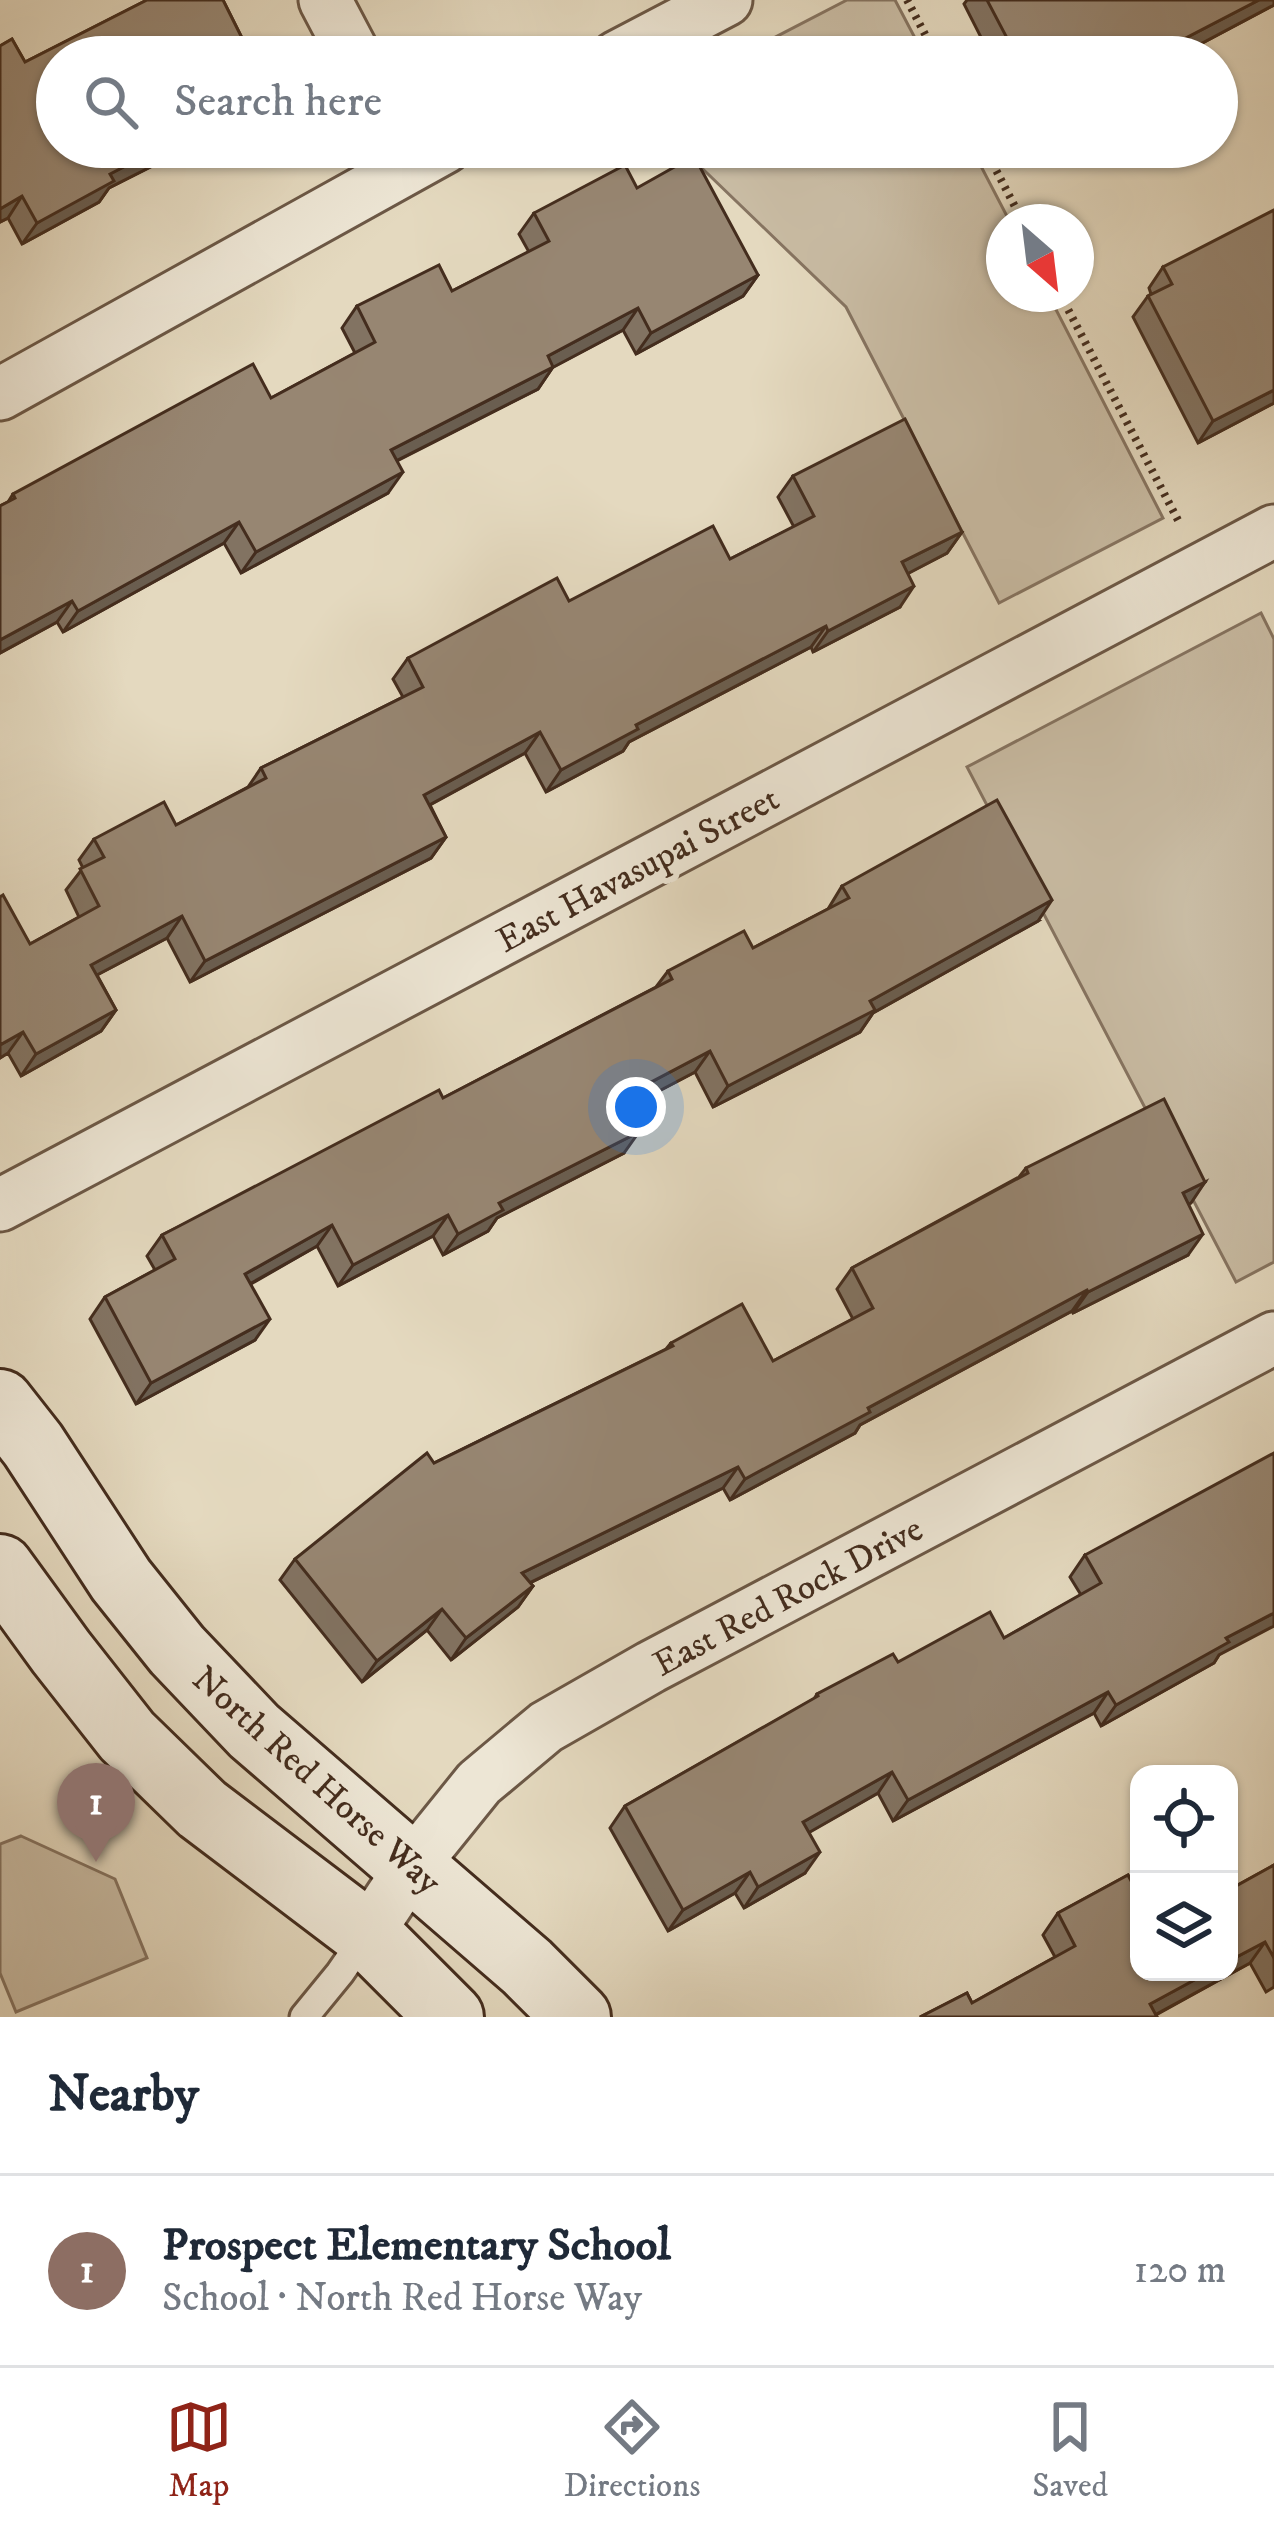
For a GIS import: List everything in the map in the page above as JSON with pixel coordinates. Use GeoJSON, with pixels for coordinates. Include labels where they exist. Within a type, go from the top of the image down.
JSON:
{"type":"FeatureCollection","features":[{"type":"Feature","properties":{"kind":"street"},"geometry":{"type":"LineString","coordinates":[[325,0],[344,36]]}},
{"type":"Feature","properties":{"kind":"street"},"geometry":{"type":"LineString","coordinates":[[657,36],[726,0]]}},
{"type":"Feature","properties":{"kind":"street"},"geometry":{"type":"LineString","coordinates":[[0,394],[394,168]]}},
{"type":"Feature","properties":{"kind":"street","name":"East Havasupai Street"},"geometry":{"type":"LineString","coordinates":[[0,1205],[1274,531]]}},
{"type":"Feature","properties":{"kind":"street","name":"East Red Rock Drive"},"geometry":{"type":"LineString","coordinates":[[367,1934],[412,1866],[479,1783],[546,1727],[650,1667],[1274,1338]]}},
{"type":"Feature","properties":{"kind":"street","name":"North Red Horse Way"},"geometry":{"type":"LineString","coordinates":[[0,1403],[121,1580],[177,1650],[254,1731],[527,1966],[577,2017]]}},
{"type":"Feature","properties":{"kind":"street"},"geometry":{"type":"LineString","coordinates":[[0,1568],[127,1736],[202,1809],[367,1934],[450,2017]]}},
{"type":"Feature","properties":{"kind":"lane"},"geometry":{"type":"LineString","coordinates":[[304,2017],[367,1934]]}},
{"type":"Feature","properties":{"kind":"path"},"geometry":{"type":"LineString","coordinates":[[907,0],[926,36]]}},
{"type":"Feature","properties":{"kind":"path"},"geometry":{"type":"LineString","coordinates":[[995,168],[1014,204]]}},
{"type":"Feature","properties":{"kind":"path"},"geometry":{"type":"LineString","coordinates":[[1069,312],[1203,568]]}},
{"type":"Feature","properties":{"kind":"shaded area"},"geometry":{"type":"Polygon","coordinates":[[[847,0],[895,0],[914,36],[778,36],[847,0]]]}},
{"type":"Feature","properties":{"kind":"shaded area"},"geometry":{"type":"Polygon","coordinates":[[[702,168],[982,168],[1001,204],[986,204],[986,312],[1057,312],[1163,518],[999,603],[846,307],[702,168]]]}},
{"type":"Feature","properties":{"kind":"shaded area"},"geometry":{"type":"Polygon","coordinates":[[[1261,613],[1274,639],[1274,1262],[1236,1282],[967,767],[1261,613]]]}},
{"type":"Feature","properties":{"kind":"shaded area"},"geometry":{"type":"Polygon","coordinates":[[[21,1836],[115,1879],[147,1958],[16,2012],[0,1973],[0,1844],[21,1836]]]}},
{"type":"Feature","properties":{"kind":"building"},"geometry":{"type":"Polygon","coordinates":[[[147,0],[223,0],[241,36],[76,36],[147,0]]]}},
{"type":"Feature","properties":{"kind":"building"},"geometry":{"type":"Polygon","coordinates":[[[987,0],[1259,0],[1190,36],[1006,36],[987,0]]]}},
{"type":"Feature","properties":{"kind":"building"},"geometry":{"type":"Polygon","coordinates":[[[12,39],[25,62],[36,56],[36,168],[122,168],[110,174],[114,181],[37,223],[22,196],[0,209],[0,46],[12,39]]]}},
{"type":"Feature","properties":{"kind":"building"},"geometry":{"type":"Polygon","coordinates":[[[619,168],[627,168],[637,188],[673,168],[700,168],[758,275],[651,333],[638,308],[548,356],[553,367],[391,450],[403,472],[256,552],[239,522],[78,611],[72,601],[0,640],[0,506],[15,498],[13,494],[253,364],[271,398],[375,342],[357,306],[439,265],[452,291],[549,241],[534,213],[619,168]]]}},
{"type":"Feature","properties":{"kind":"building"},"geometry":{"type":"Polygon","coordinates":[[[1274,210],[1274,390],[1213,421],[1148,296],[1172,284],[1163,267],[1274,210]]]}},
{"type":"Feature","properties":{"kind":"building"},"geometry":{"type":"Polygon","coordinates":[[[905,419],[962,532],[902,562],[914,586],[636,725],[638,729],[561,770],[540,732],[424,795],[446,837],[205,961],[182,916],[91,965],[116,1010],[36,1054],[23,1032],[0,1045],[0,897],[3,895],[30,944],[99,906],[80,869],[104,857],[94,839],[164,802],[176,825],[266,778],[261,768],[423,687],[408,658],[557,578],[569,601],[713,526],[730,559],[814,516],[793,476],[905,419]]]}},
{"type":"Feature","properties":{"kind":"building"},"geometry":{"type":"Polygon","coordinates":[[[997,800],[1052,900],[870,1001],[875,1010],[728,1086],[710,1051],[621,1098],[639,1132],[499,1203],[503,1210],[458,1234],[448,1215],[353,1265],[332,1225],[245,1274],[270,1319],[151,1383],[105,1297],[175,1259],[162,1235],[439,1090],[443,1098],[672,979],[668,971],[744,931],[753,948],[849,898],[842,886],[997,800]]]}},
{"type":"Feature","properties":{"kind":"building"},"geometry":{"type":"Polygon","coordinates":[[[1164,1099],[1205,1182],[1183,1193],[1203,1234],[1087,1290],[745,1479],[738,1467],[522,1573],[533,1586],[466,1638],[442,1609],[377,1661],[295,1559],[427,1453],[434,1463],[673,1346],[671,1343],[742,1304],[773,1361],[873,1308],[852,1268],[1028,1173],[1026,1168],[1164,1099]]]}},
{"type":"Feature","properties":{"kind":"building"},"geometry":{"type":"Polygon","coordinates":[[[1274,1453],[1274,1613],[1116,1705],[1108,1692],[908,1800],[892,1772],[803,1822],[820,1852],[758,1887],[750,1872],[683,1910],[625,1806],[893,1654],[898,1662],[990,1612],[1004,1638],[1101,1583],[1085,1555],[1274,1453]]]}},
{"type":"Feature","properties":{"kind":"building"},"geometry":{"type":"Polygon","coordinates":[[[1274,1865],[1274,1958],[1265,1942],[1238,1956],[1238,1885],[1274,1865]]]}},
{"type":"Feature","properties":{"kind":"building"},"geometry":{"type":"Polygon","coordinates":[[[1128,1875],[1130,1981],[1192,1981],[1150,2004],[1157,2017],[920,2017],[967,1993],[972,2003],[1075,1946],[1058,1913],[1128,1875]]]}},
{"type":"Feature","properties":{"kind":"place","name":"Prospect Elementary School"},"geometry":{"type":"Point","coordinates":[96,1862]}}]}
